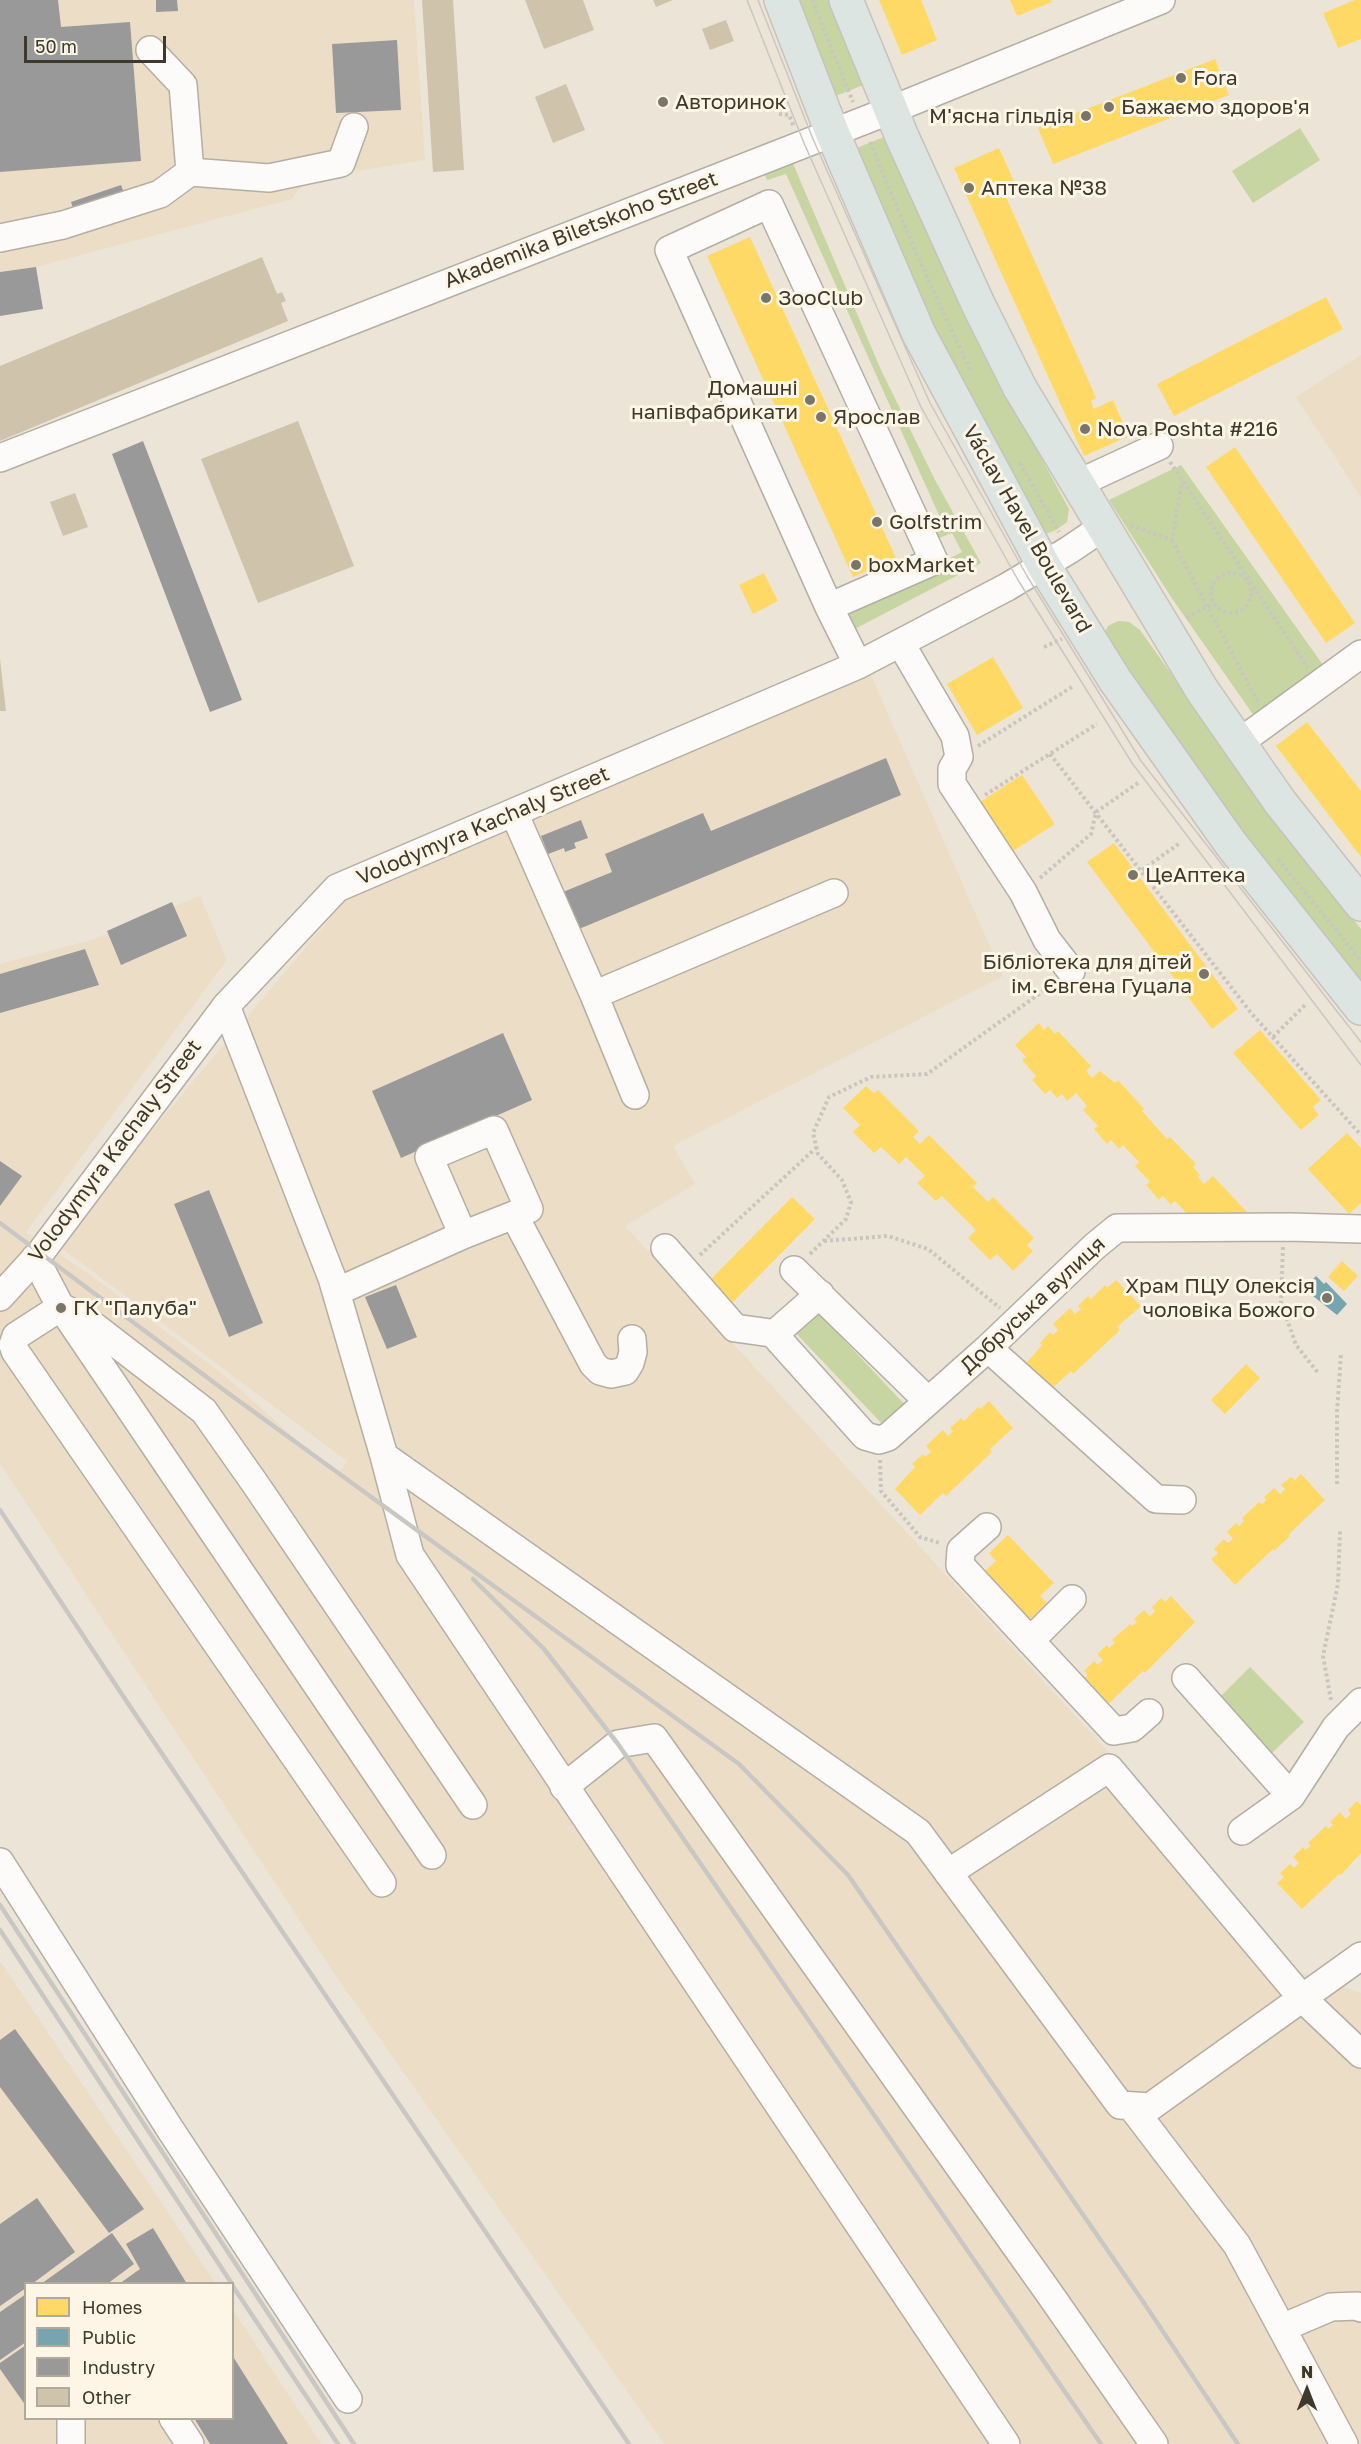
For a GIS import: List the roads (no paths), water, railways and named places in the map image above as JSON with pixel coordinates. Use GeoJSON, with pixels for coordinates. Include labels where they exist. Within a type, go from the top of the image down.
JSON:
{"type":"FeatureCollection","features":[{"type":"Feature","properties":{"kind":"main road","name":"Václav Havel Boulevard"},"geometry":{"type":"LineString","coordinates":[[781,0],[832,132],[919,333],[1044,566],[1115,680],[1224,834],[1361,1008]]}},
{"type":"Feature","properties":{"kind":"main road"},"geometry":{"type":"LineString","coordinates":[[846,0],[891,110],[978,304],[1020,388],[1077,484],[1113,524],[1202,690],[1280,802],[1361,904]]}},
{"type":"Feature","properties":{"kind":"street","name":"Akademika Biletskoho Street"},"geometry":{"type":"LineString","coordinates":[[0,458],[891,110],[1161,0]]}},
{"type":"Feature","properties":{"kind":"street"},"geometry":{"type":"LineString","coordinates":[[150,50],[183,85],[190,172]]}},
{"type":"Feature","properties":{"kind":"street"},"geometry":{"type":"LineString","coordinates":[[0,237],[63,225],[160,194],[190,172],[269,178],[341,163],[354,128]]}},
{"type":"Feature","properties":{"kind":"street"},"geometry":{"type":"LineString","coordinates":[[829,607],[934,561],[769,204],[669,250],[829,607],[858,665]]}},
{"type":"Feature","properties":{"kind":"street"},"geometry":{"type":"LineString","coordinates":[[1077,484],[1159,446]]}},
{"type":"Feature","properties":{"kind":"street","name":"Volodymyra Kachaly Street"},"geometry":{"type":"LineString","coordinates":[[0,1297],[35,1258],[225,1006],[337,888],[858,665],[1044,566],[1113,524]]}},
{"type":"Feature","properties":{"kind":"street"},"geometry":{"type":"LineString","coordinates":[[901,644],[955,736],[959,757],[952,770],[951,778],[966,806],[1023,892],[1047,940],[1071,971]]}},
{"type":"Feature","properties":{"kind":"street"},"geometry":{"type":"LineString","coordinates":[[1240,742],[1361,654]]}},
{"type":"Feature","properties":{"kind":"street"},"geometry":{"type":"LineString","coordinates":[[514,813],[635,1095]]}},
{"type":"Feature","properties":{"kind":"street"},"geometry":{"type":"LineString","coordinates":[[594,995],[834,893]]}},
{"type":"Feature","properties":{"kind":"street"},"geometry":{"type":"LineString","coordinates":[[225,1006],[336,1292],[410,1555],[1006,2444]]}},
{"type":"Feature","properties":{"kind":"street"},"geometry":{"type":"LineString","coordinates":[[336,1292],[463,1235],[529,1209],[494,1130],[429,1157],[463,1235]]}},
{"type":"Feature","properties":{"kind":"street"},"geometry":{"type":"LineString","coordinates":[[514,1215],[593,1364],[600,1371],[611,1374],[625,1371],[633,1352],[632,1339]]}},
{"type":"Feature","properties":{"kind":"street","name":"Добруська вулиця"},"geometry":{"type":"LineString","coordinates":[[778,1334],[780,1343],[865,1436],[879,1440],[888,1437],[988,1348],[1095,1246],[1117,1228],[1361,1229]]}},
{"type":"Feature","properties":{"kind":"street"},"geometry":{"type":"LineString","coordinates":[[665,1248],[735,1328],[778,1334],[780,1329],[820,1294]]}},
{"type":"Feature","properties":{"kind":"street"},"geometry":{"type":"LineString","coordinates":[[35,1258],[61,1307],[432,1855]]}},
{"type":"Feature","properties":{"kind":"street"},"geometry":{"type":"LineString","coordinates":[[794,1270],[928,1401]]}},
{"type":"Feature","properties":{"kind":"street"},"geometry":{"type":"LineString","coordinates":[[61,1307],[82,1317],[204,1411],[473,1805]]}},
{"type":"Feature","properties":{"kind":"street"},"geometry":{"type":"LineString","coordinates":[[61,1307],[16,1336],[15,1351],[382,1883]]}},
{"type":"Feature","properties":{"kind":"street"},"geometry":{"type":"LineString","coordinates":[[988,1348],[1156,1499],[1182,1500]]}},
{"type":"Feature","properties":{"kind":"street"},"geometry":{"type":"LineString","coordinates":[[384,1456],[918,1832],[1120,2105],[1150,2107],[1361,1956]]}},
{"type":"Feature","properties":{"kind":"street"},"geometry":{"type":"LineString","coordinates":[[987,1527],[961,1550],[960,1565],[1114,1731],[1132,1728],[1149,1713]]}},
{"type":"Feature","properties":{"kind":"street"},"geometry":{"type":"LineString","coordinates":[[1030,1641],[1072,1599]]}},
{"type":"Feature","properties":{"kind":"street"},"geometry":{"type":"LineString","coordinates":[[1186,1678],[1291,1796]]}},
{"type":"Feature","properties":{"kind":"street"},"geometry":{"type":"LineString","coordinates":[[1242,1831],[1291,1796],[1336,1727],[1361,1702]]}},
{"type":"Feature","properties":{"kind":"street"},"geometry":{"type":"LineString","coordinates":[[564,1786],[618,1744],[654,1738],[1154,2444]]}},
{"type":"Feature","properties":{"kind":"street"},"geometry":{"type":"LineString","coordinates":[[948,1873],[1109,1768],[1302,1998],[1361,2054]]}},
{"type":"Feature","properties":{"kind":"street"},"geometry":{"type":"LineString","coordinates":[[0,1862],[170,2129],[348,2399]]}},
{"type":"Feature","properties":{"kind":"street"},"geometry":{"type":"LineString","coordinates":[[1131,2106],[1237,2245],[1344,2444]]}},
{"type":"Feature","properties":{"kind":"street"},"geometry":{"type":"LineString","coordinates":[[1282,2328],[1331,2307],[1357,2306],[1361,2308]]}},
{"type":"Feature","properties":{"kind":"street"},"geometry":{"type":"LineString","coordinates":[[71,2420],[71,2444]]}},
{"type":"Feature","properties":{"kind":"street"},"geometry":{"type":"LineString","coordinates":[[174,2420],[190,2444]]}},
{"type":"Feature","properties":{"kind":"tram line"},"geometry":{"type":"LineString","coordinates":[[747,0],[804,143],[921,407],[1018,580],[1132,763],[1361,1065]]}},
{"type":"Feature","properties":{"kind":"tram line"},"geometry":{"type":"LineString","coordinates":[[758,0],[813,139],[930,403],[1027,576],[1141,761],[1361,1042]]}},
{"type":"Feature","properties":{"kind":"railway"},"geometry":{"type":"LineString","coordinates":[[0,1223],[228,1393],[739,1764],[848,1875],[1142,2300],[1238,2444]]}},
{"type":"Feature","properties":{"kind":"railway"},"geometry":{"type":"LineString","coordinates":[[0,1510],[127,1702],[629,2444]]}},
{"type":"Feature","properties":{"kind":"railway"},"geometry":{"type":"LineString","coordinates":[[473,1579],[544,1649],[618,1744],[1101,2444]]}},
{"type":"Feature","properties":{"kind":"railway"},"geometry":{"type":"LineString","coordinates":[[0,1905],[354,2444]]}},
{"type":"Feature","properties":{"kind":"railway"},"geometry":{"type":"LineString","coordinates":[[0,1930],[231,2282]]}},
{"type":"Feature","properties":{"kind":"railway"},"geometry":{"type":"LineString","coordinates":[[234,2288],[338,2444]]}},
{"type":"Feature","properties":{"kind":"place","name":"Fora"},"geometry":{"type":"Point","coordinates":[1181,78]}},
{"type":"Feature","properties":{"kind":"place","name":"Авторинок"},"geometry":{"type":"Point","coordinates":[663,102]}},
{"type":"Feature","properties":{"kind":"place","name":"Бажаємо здоров'я"},"geometry":{"type":"Point","coordinates":[1109,107]}},
{"type":"Feature","properties":{"kind":"place","name":"М'ясна гільдія"},"geometry":{"type":"Point","coordinates":[1086,116]}},
{"type":"Feature","properties":{"kind":"place","name":"Аптека №38"},"geometry":{"type":"Point","coordinates":[969,188]}},
{"type":"Feature","properties":{"kind":"place","name":"ЗооClub"},"geometry":{"type":"Point","coordinates":[766,298]}},
{"type":"Feature","properties":{"kind":"place","name":"Домашні напівфабрикати"},"geometry":{"type":"Point","coordinates":[810,400]}},
{"type":"Feature","properties":{"kind":"place","name":"Ярослав"},"geometry":{"type":"Point","coordinates":[821,417]}},
{"type":"Feature","properties":{"kind":"place","name":"Nova Poshta #216"},"geometry":{"type":"Point","coordinates":[1085,429]}},
{"type":"Feature","properties":{"kind":"place","name":"Golfstrim"},"geometry":{"type":"Point","coordinates":[877,522]}},
{"type":"Feature","properties":{"kind":"place","name":"boxMarket"},"geometry":{"type":"Point","coordinates":[856,565]}},
{"type":"Feature","properties":{"kind":"place","name":"ЦеАптека"},"geometry":{"type":"Point","coordinates":[1133,875]}},
{"type":"Feature","properties":{"kind":"place","name":"Бібліотека для дітей ім. Євгена Гуцала"},"geometry":{"type":"Point","coordinates":[1204,974]}},
{"type":"Feature","properties":{"kind":"place","name":"Храм ПЦУ Олексія чоловіка Божого"},"geometry":{"type":"Point","coordinates":[1327,1298]}},
{"type":"Feature","properties":{"kind":"place","name":"ГК \"Палуба\""},"geometry":{"type":"Point","coordinates":[61,1308]}}]}
